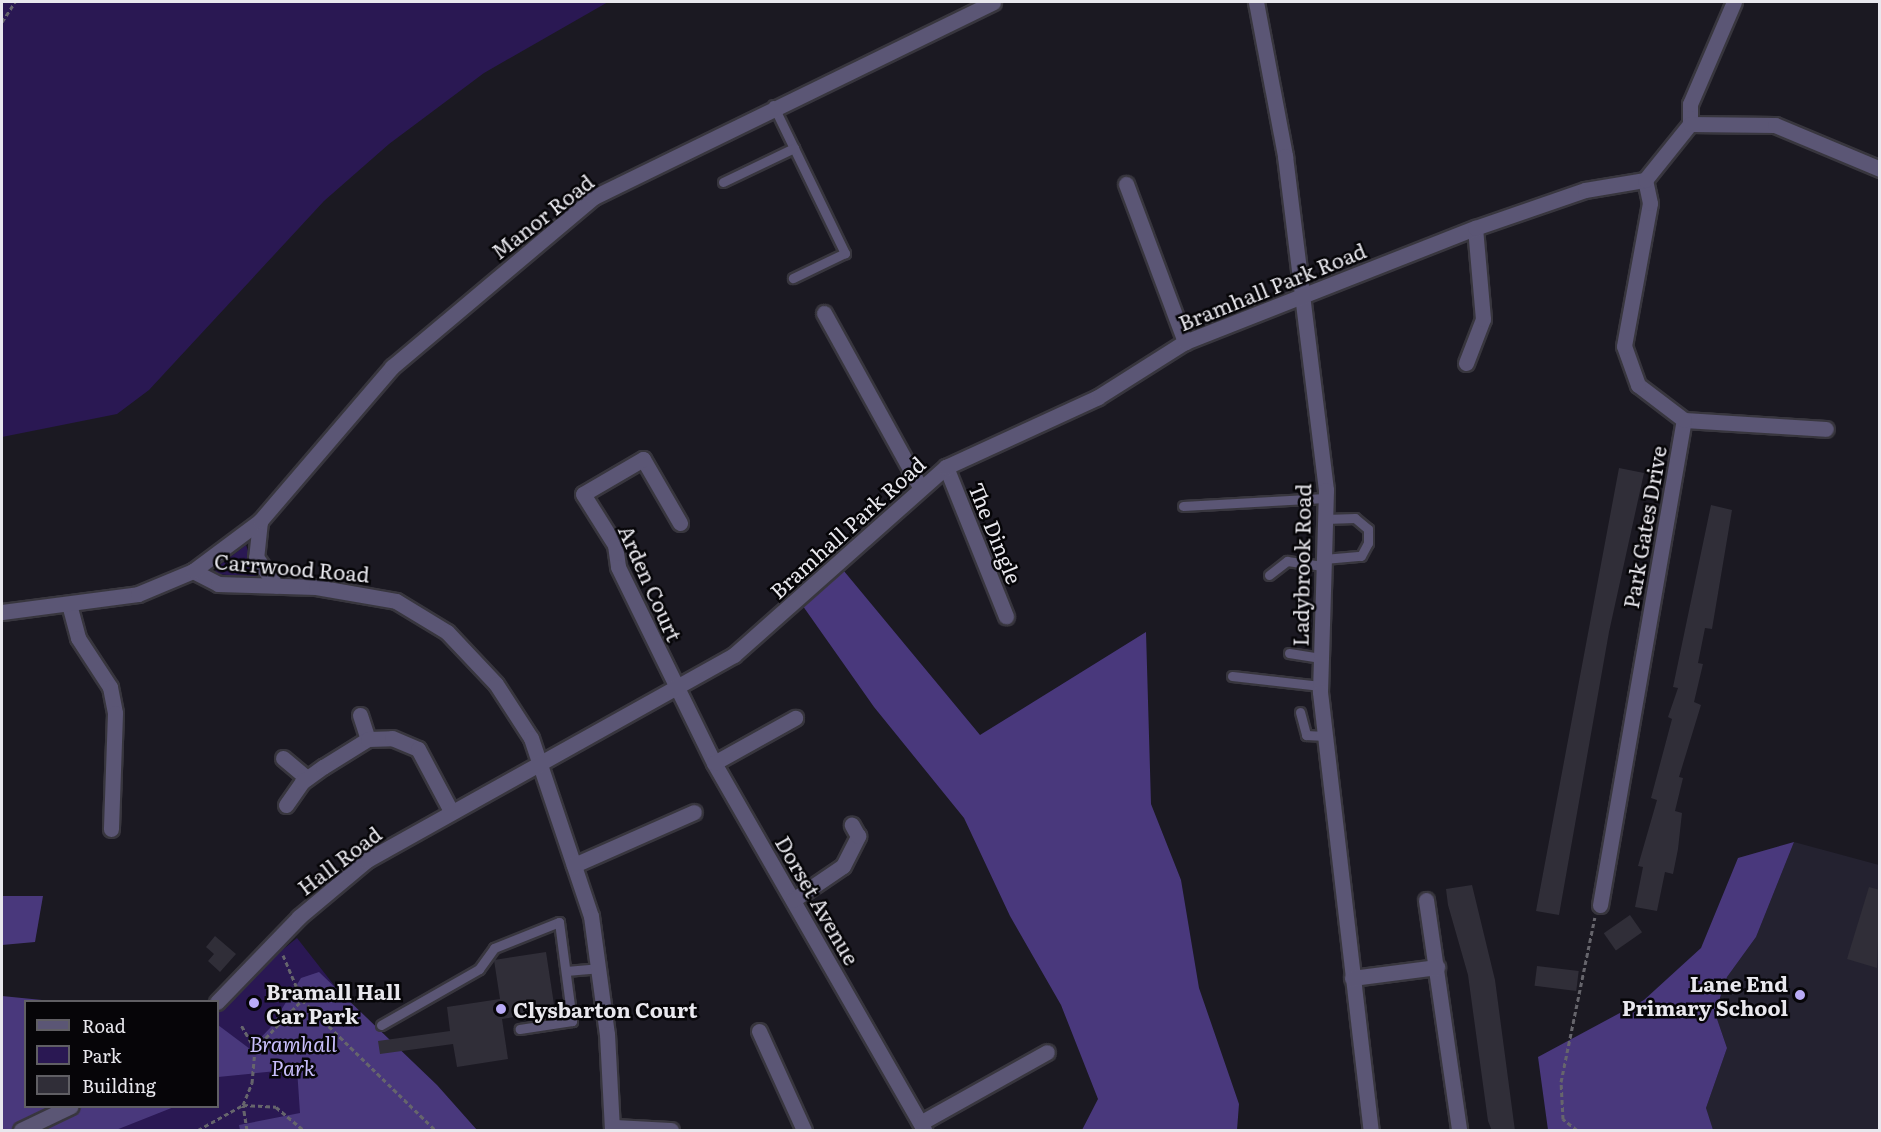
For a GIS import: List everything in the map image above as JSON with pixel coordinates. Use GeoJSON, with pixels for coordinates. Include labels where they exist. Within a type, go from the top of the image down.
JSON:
{"type":"FeatureCollection","features":[{"type":"Feature","properties":{"kind":"street","name":"Manor Road"},"geometry":{"type":"LineString","coordinates":[[193,571],[260,521],[392,367],[594,197],[773,105],[993,2]]}},
{"type":"Feature","properties":{"kind":"street","name":"Ladybrook Road"},"geometry":{"type":"LineString","coordinates":[[1256,2],[1305,296],[1325,498],[1320,686],[1371,1131]]}},
{"type":"Feature","properties":{"kind":"street"},"geometry":{"type":"LineString","coordinates":[[1645,180],[1690,124],[1690,104],[1734,2]]}},
{"type":"Feature","properties":{"kind":"street"},"geometry":{"type":"LineString","coordinates":[[1690,124],[1774,125],[1880,169]]}},
{"type":"Feature","properties":{"kind":"street","name":"Bramhall Park Road"},"geometry":{"type":"LineString","coordinates":[[541,767],[734,655],[920,487],[946,467],[1098,397],[1185,342],[1475,228],[1585,190],[1645,180]]}},
{"type":"Feature","properties":{"kind":"street","name":"Park Gates Drive"},"geometry":{"type":"LineString","coordinates":[[1600,905],[1683,420],[1638,385],[1624,346],[1650,203],[1645,180]]}},
{"type":"Feature","properties":{"kind":"street"},"geometry":{"type":"LineString","coordinates":[[1126,184],[1185,342]]}},
{"type":"Feature","properties":{"kind":"street"},"geometry":{"type":"LineString","coordinates":[[1466,363],[1483,319],[1475,228]]}},
{"type":"Feature","properties":{"kind":"street"},"geometry":{"type":"LineString","coordinates":[[824,313],[920,487]]}},
{"type":"Feature","properties":{"kind":"street"},"geometry":{"type":"LineString","coordinates":[[1683,420],[1826,429]]}},
{"type":"Feature","properties":{"kind":"street","name":"Arden Court"},"geometry":{"type":"LineString","coordinates":[[676,690],[618,567],[615,545],[583,494],[643,459],[680,523]]}},
{"type":"Feature","properties":{"kind":"street","name":"The Dingle"},"geometry":{"type":"LineString","coordinates":[[946,467],[1006,616]]}},
{"type":"Feature","properties":{"kind":"street"},"geometry":{"type":"LineString","coordinates":[[260,521],[256,557],[276,586]]}},
{"type":"Feature","properties":{"kind":"street","name":"Carrwood Road"},"geometry":{"type":"LineString","coordinates":[[2,612],[138,594],[193,571],[218,584],[369,593],[422,614],[470,652],[522,721],[541,767]]}},
{"type":"Feature","properties":{"kind":"street"},"geometry":{"type":"LineString","coordinates":[[69,604],[78,638],[110,687],[115,713],[111,829]]}},
{"type":"Feature","properties":{"kind":"street","name":"Dorset Avenue"},"geometry":{"type":"LineString","coordinates":[[676,690],[714,763],[923,1126]]}},
{"type":"Feature","properties":{"kind":"street"},"geometry":{"type":"LineString","coordinates":[[360,715],[368,738]]}},
{"type":"Feature","properties":{"kind":"street"},"geometry":{"type":"LineString","coordinates":[[714,763],[795,718]]}},
{"type":"Feature","properties":{"kind":"street"},"geometry":{"type":"LineString","coordinates":[[286,805],[307,778],[368,738],[392,738],[418,749],[451,811]]}},
{"type":"Feature","properties":{"kind":"street"},"geometry":{"type":"LineString","coordinates":[[284,758],[307,778]]}},
{"type":"Feature","properties":{"kind":"street"},"geometry":{"type":"LineString","coordinates":[[541,767],[591,916],[598,968],[612,1129],[671,1131]]}},
{"type":"Feature","properties":{"kind":"street","name":"Hall Road"},"geometry":{"type":"LineString","coordinates":[[219,1000],[276,938],[367,860],[451,811],[541,767]]}},
{"type":"Feature","properties":{"kind":"street"},"geometry":{"type":"LineString","coordinates":[[574,865],[694,812]]}},
{"type":"Feature","properties":{"kind":"street"},"geometry":{"type":"LineString","coordinates":[[793,900],[843,866],[858,836],[852,825]]}},
{"type":"Feature","properties":{"kind":"street"},"geometry":{"type":"LineString","coordinates":[[1426,900],[1460,1131]]}},
{"type":"Feature","properties":{"kind":"street"},"geometry":{"type":"LineString","coordinates":[[1352,978],[1437,968]]}},
{"type":"Feature","properties":{"kind":"street"},"geometry":{"type":"LineString","coordinates":[[759,1030],[804,1131]]}},
{"type":"Feature","properties":{"kind":"street"},"geometry":{"type":"LineString","coordinates":[[923,1126],[1047,1052]]}},
{"type":"Feature","properties":{"kind":"street"},"geometry":{"type":"LineString","coordinates":[[21,1131],[69,1108]]}},
{"type":"Feature","properties":{"kind":"lane"},"geometry":{"type":"LineString","coordinates":[[773,105],[845,253],[793,278]]}},
{"type":"Feature","properties":{"kind":"lane"},"geometry":{"type":"LineString","coordinates":[[723,182],[794,148]]}},
{"type":"Feature","properties":{"kind":"lane"},"geometry":{"type":"LineString","coordinates":[[1183,507],[1325,498]]}},
{"type":"Feature","properties":{"kind":"lane"},"geometry":{"type":"LineString","coordinates":[[1269,575],[1287,561],[1323,562],[1361,556],[1368,543],[1368,530],[1355,518],[1325,519]]}},
{"type":"Feature","properties":{"kind":"lane"},"geometry":{"type":"LineString","coordinates":[[1289,653],[1321,658]]}},
{"type":"Feature","properties":{"kind":"lane"},"geometry":{"type":"LineString","coordinates":[[1232,676],[1320,686]]}},
{"type":"Feature","properties":{"kind":"lane"},"geometry":{"type":"LineString","coordinates":[[1300,712],[1306,735],[1325,736]]}},
{"type":"Feature","properties":{"kind":"lane"},"geometry":{"type":"LineString","coordinates":[[381,1025],[479,969],[494,948],[559,922],[572,1021],[520,1029]]}},
{"type":"Feature","properties":{"kind":"lane"},"geometry":{"type":"LineString","coordinates":[[566,971],[598,968]]}},
{"type":"Feature","properties":{"kind":"path"},"geometry":{"type":"LineString","coordinates":[[2,22],[15,2]]}},
{"type":"Feature","properties":{"kind":"path"},"geometry":{"type":"LineString","coordinates":[[1577,1131],[1563,1119],[1561,1082],[1600,905]]}},
{"type":"Feature","properties":{"kind":"path"},"geometry":{"type":"LineString","coordinates":[[276,938],[302,1000],[435,1131]]}},
{"type":"Feature","properties":{"kind":"path"},"geometry":{"type":"LineString","coordinates":[[276,994],[302,1000]]}},
{"type":"Feature","properties":{"kind":"path"},"geometry":{"type":"LineString","coordinates":[[255,1049],[302,1000]]}},
{"type":"Feature","properties":{"kind":"path"},"geometry":{"type":"LineString","coordinates":[[241,1024],[255,1049],[252,1083],[243,1105],[247,1131]]}},
{"type":"Feature","properties":{"kind":"path"},"geometry":{"type":"LineString","coordinates":[[198,1131],[243,1105],[276,1107],[303,1131]]}},
{"type":"Feature","properties":{"kind":"shaded area","name":"Lane End Primary School"},"geometry":{"type":"Polygon","coordinates":[[[1794,842],[1879,865],[1879,1130],[1713,1130],[1708,1121],[1706,1108],[1727,1048],[1715,1013],[1727,977],[1756,937],[1794,842]]]}},
{"type":"Feature","properties":{"kind":"green space"},"geometry":{"type":"Polygon","coordinates":[[[2,2],[608,2],[484,73],[389,144],[324,201],[149,390],[117,414],[2,437],[2,2]]]}},
{"type":"Feature","properties":{"kind":"green space"},"geometry":{"type":"Polygon","coordinates":[[[246,545],[257,577],[215,574],[216,568],[246,545]]]}},
{"type":"Feature","properties":{"kind":"green space"},"geometry":{"type":"Polygon","coordinates":[[[829,553],[980,735],[1146,632],[1151,804],[1181,880],[1199,988],[1239,1104],[1237,1130],[1082,1130],[1098,1099],[1061,1005],[1010,916],[964,818],[874,707],[793,592],[829,553]]]}},
{"type":"Feature","properties":{"kind":"green space"},"geometry":{"type":"Polygon","coordinates":[[[1794,842],[1756,937],[1727,977],[1715,1013],[1727,1048],[1706,1108],[1713,1130],[1548,1130],[1538,1057],[1644,1000],[1701,948],[1738,858],[1794,842]]]}},
{"type":"Feature","properties":{"kind":"green space"},"geometry":{"type":"Polygon","coordinates":[[[2,896],[43,896],[35,942],[2,945],[2,896]]]}},
{"type":"Feature","properties":{"kind":"green space","name":"Bramhall Park"},"geometry":{"type":"Polygon","coordinates":[[[297,938],[366,1026],[463,1130],[2,1130],[2,1006],[24,1098],[24,1108],[219,1108],[219,1001],[297,938]]]}},
{"type":"Feature","properties":{"kind":"green space"},"geometry":{"type":"Polygon","coordinates":[[[319,972],[437,1085],[477,1130],[240,1130],[239,1125],[300,1113],[297,1069],[219,1077],[219,1026],[250,1049],[270,1028],[301,978],[319,972]]]}},
{"type":"Feature","properties":{"kind":"green space"},"geometry":{"type":"Polygon","coordinates":[[[2,996],[42,1000],[24,1000],[24,1108],[171,1108],[116,1130],[2,1130],[2,996]]]}},
{"type":"Feature","properties":{"kind":"building"},"geometry":{"type":"Polygon","coordinates":[[[1619,468],[1644,473],[1609,632],[1559,915],[1536,911],[1619,468]]]}},
{"type":"Feature","properties":{"kind":"building"},"geometry":{"type":"Polygon","coordinates":[[[1711,505],[1732,510],[1712,629],[1705,628],[1698,663],[1703,664],[1694,702],[1701,705],[1679,777],[1683,778],[1675,811],[1682,813],[1678,849],[1673,874],[1665,872],[1657,911],[1635,907],[1643,867],[1638,866],[1657,800],[1651,798],[1672,719],[1668,717],[1678,688],[1673,687],[1711,505]]]}},
{"type":"Feature","properties":{"kind":"building"},"geometry":{"type":"Polygon","coordinates":[[[1472,885],[1495,980],[1515,1131],[1492,1131],[1488,1121],[1468,975],[1448,905],[1446,889],[1472,885]]]}},
{"type":"Feature","properties":{"kind":"building","name":"Lane End Primary School"},"geometry":{"type":"Polygon","coordinates":[[[1869,887],[1880,890],[1877,968],[1847,959],[1869,887]]]}},
{"type":"Feature","properties":{"kind":"building"},"geometry":{"type":"Polygon","coordinates":[[[1630,915],[1642,932],[1616,951],[1604,933],[1630,915]]]}},
{"type":"Feature","properties":{"kind":"building"},"geometry":{"type":"Polygon","coordinates":[[[215,936],[236,954],[220,972],[208,961],[214,954],[206,947],[215,936]]]}},
{"type":"Feature","properties":{"kind":"building","name":"Clysbarton Court"},"geometry":{"type":"Polygon","coordinates":[[[546,952],[555,1011],[502,1019],[508,1059],[457,1067],[453,1044],[380,1054],[378,1041],[450,1031],[447,1007],[500,999],[494,960],[546,952]]]}},
{"type":"Feature","properties":{"kind":"building"},"geometry":{"type":"Polygon","coordinates":[[[1537,966],[1579,971],[1576,991],[1535,986],[1537,966]]]}},
{"type":"Feature","properties":{"kind":"place","name":"Lane End Primary School"},"geometry":{"type":"Point","coordinates":[1800,995]}},
{"type":"Feature","properties":{"kind":"place","name":"Bramall Hall Car Park"},"geometry":{"type":"Point","coordinates":[254,1003]}},
{"type":"Feature","properties":{"kind":"place","name":"Clysbarton Court"},"geometry":{"type":"Point","coordinates":[501,1009]}}]}
